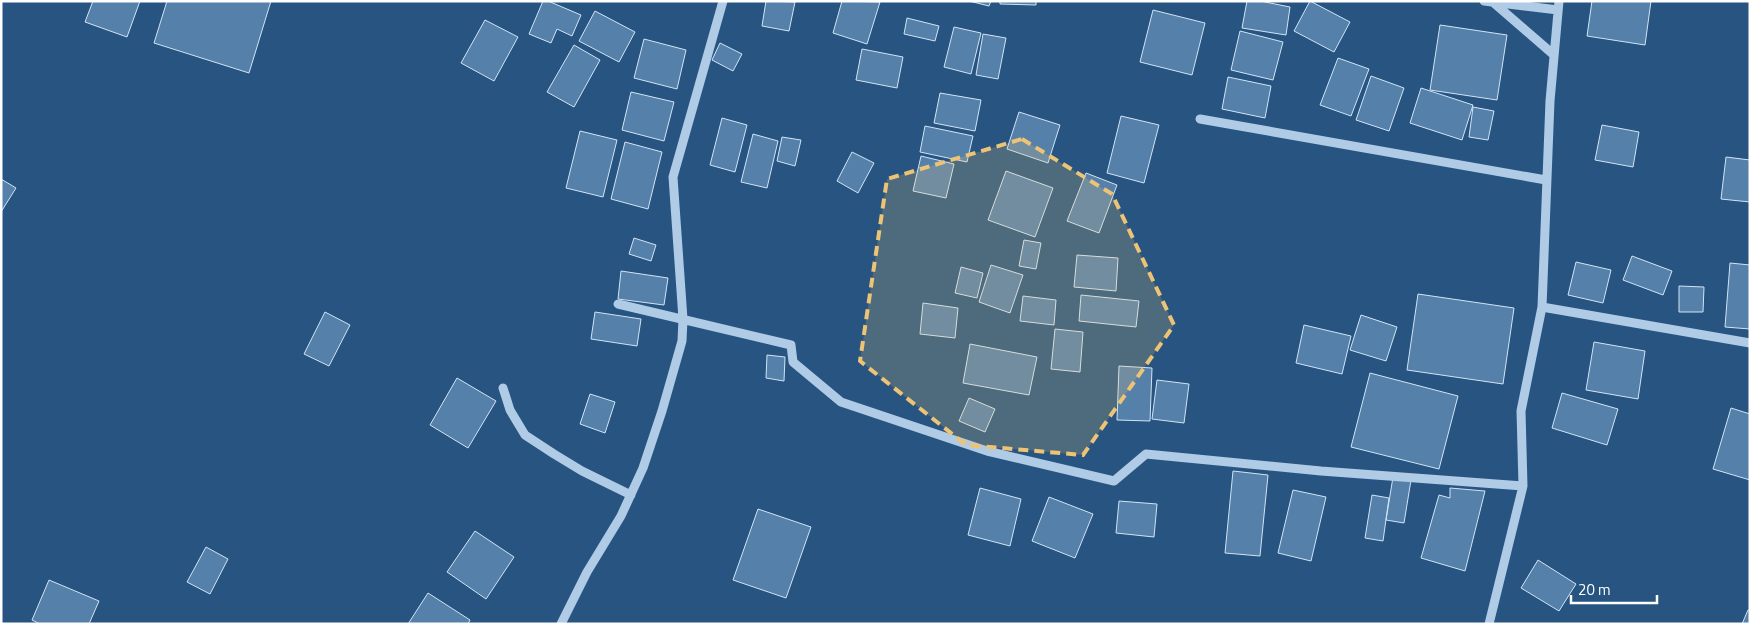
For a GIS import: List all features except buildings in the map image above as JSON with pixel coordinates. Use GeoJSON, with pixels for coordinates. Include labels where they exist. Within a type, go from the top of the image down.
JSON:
{"type":"FeatureCollection","features":[{"type":"Feature","properties":{"kind":"street"},"geometry":{"type":"LineString","coordinates":[[560,624],[587,572],[621,516],[643,468],[682,341],[683,319],[673,177],[723,1]]}},
{"type":"Feature","properties":{"kind":"street"},"geometry":{"type":"LineString","coordinates":[[1484,1],[1559,6],[1546,180],[1542,307],[1521,411],[1523,486],[1489,624]]}},
{"type":"Feature","properties":{"kind":"street"},"geometry":{"type":"LineString","coordinates":[[1494,3],[1554,55]]}},
{"type":"Feature","properties":{"kind":"street"},"geometry":{"type":"LineString","coordinates":[[1200,119],[1546,180]]}},
{"type":"Feature","properties":{"kind":"street"},"geometry":{"type":"LineString","coordinates":[[618,304],[791,345],[793,362],[841,402],[987,452],[1114,481],[1146,454],[1321,471],[1523,486]]}},
{"type":"Feature","properties":{"kind":"street"},"geometry":{"type":"LineString","coordinates":[[1542,307],[1750,343]]}},
{"type":"Feature","properties":{"kind":"street"},"geometry":{"type":"LineString","coordinates":[[503,388],[510,410],[525,435],[582,471],[631,495]]}},
{"type":"Feature","properties":{"kind":"highlighted area"},"geometry":{"type":"Polygon","coordinates":[[[1022,139],[1112,194],[1174,325],[1083,455],[966,445],[860,361],[887,179],[1022,139]]]}}]}
